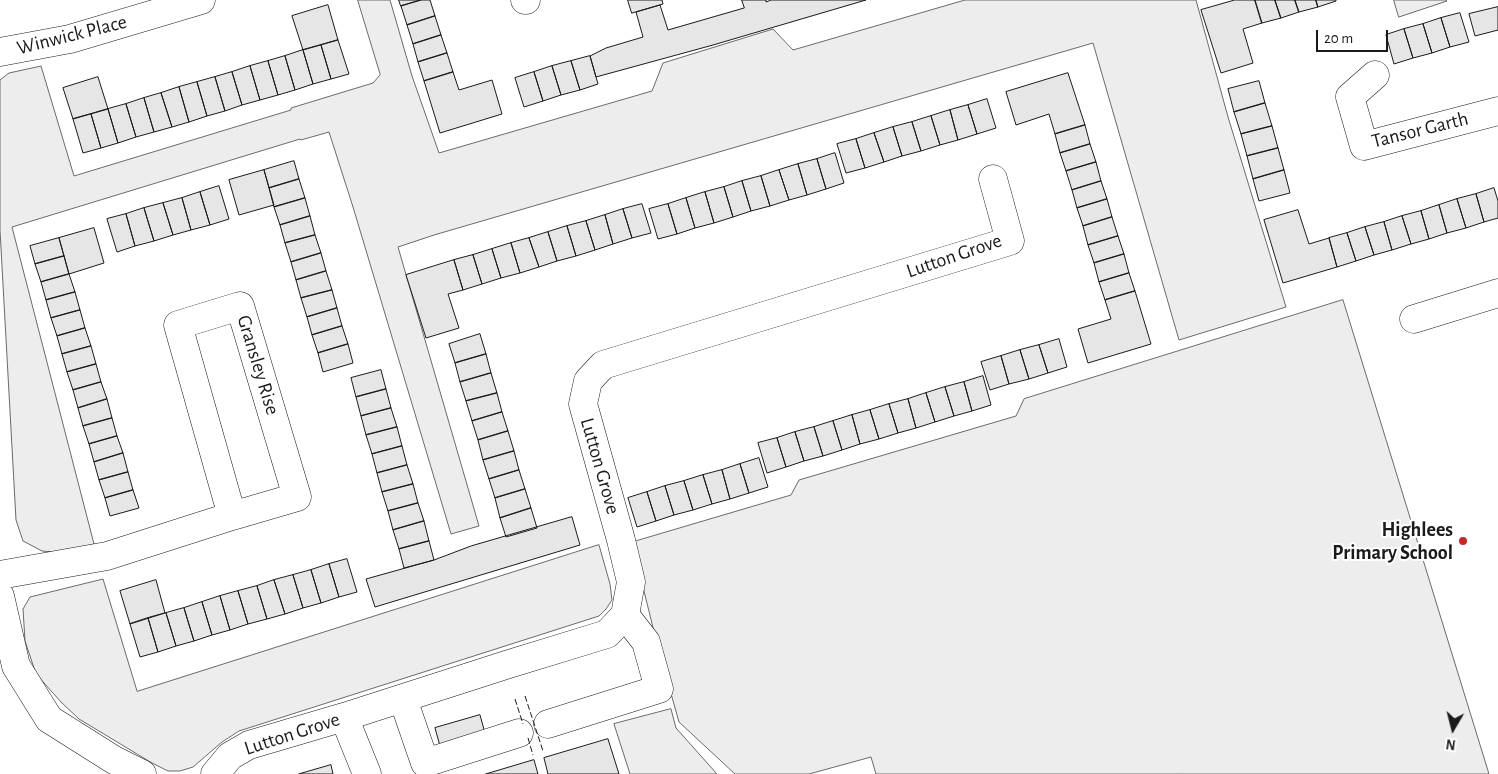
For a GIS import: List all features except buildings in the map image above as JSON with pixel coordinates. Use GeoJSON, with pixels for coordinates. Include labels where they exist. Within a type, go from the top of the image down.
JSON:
{"type":"FeatureCollection","features":[{"type":"Feature","properties":{"kind":"street","name":"Winwick Place"},"geometry":{"type":"LineString","coordinates":[[0,52],[70,39],[201,0]]}},
{"type":"Feature","properties":{"kind":"street","name":"Tansor Garth"},"geometry":{"type":"LineString","coordinates":[[1375,75],[1350,98],[1364,146],[1498,111]]}},
{"type":"Feature","properties":{"kind":"street","name":"Lutton Grove"},"geometry":{"type":"LineString","coordinates":[[215,774],[230,756],[249,745],[403,699],[607,634],[625,615],[631,582],[583,404],[588,381],[603,365],[1010,241],[993,179]]}},
{"type":"Feature","properties":{"kind":"street"},"geometry":{"type":"LineString","coordinates":[[1414,319],[1498,294]]}},
{"type":"Feature","properties":{"kind":"street","name":"Gransley Rise"},"geometry":{"type":"LineString","coordinates":[[0,574],[107,556],[297,497],[240,306],[178,325],[232,516]]}},
{"type":"Feature","properties":{"kind":"street"},"geometry":{"type":"LineString","coordinates":[[0,596],[16,666],[49,719],[114,760],[142,774]]}},
{"type":"Feature","properties":{"kind":"street"},"geometry":{"type":"LineString","coordinates":[[548,724],[659,689],[646,642],[625,615]]}},
{"type":"Feature","properties":{"kind":"street"},"geometry":{"type":"LineString","coordinates":[[403,699],[425,762],[519,733]]}},
{"type":"Feature","properties":{"kind":"street"},"geometry":{"type":"LineString","coordinates":[[344,717],[367,774]]}},
{"type":"Feature","properties":{"kind":"shaded area"},"geometry":{"type":"Polygon","coordinates":[[[358,0],[390,0],[412,76],[439,153],[652,91],[663,63],[773,29],[793,50],[965,0],[1196,0],[1228,117],[1286,307],[1179,340],[1093,43],[398,247],[479,526],[451,534],[329,132],[300,139],[12,227],[94,544],[65,553],[42,551],[23,541],[16,520],[0,230],[0,80],[9,73],[41,66],[74,176],[373,83],[380,75],[358,0]]]}},
{"type":"Feature","properties":{"kind":"shaded area"},"geometry":{"type":"Polygon","coordinates":[[[1394,0],[1446,0],[1447,1],[1399,17],[1394,0]]]}},
{"type":"Feature","properties":{"kind":"shaded area"},"geometry":{"type":"Polygon","coordinates":[[[1343,300],[1489,774],[876,774],[871,757],[809,774],[735,774],[679,722],[657,644],[632,542],[791,495],[799,480],[1016,416],[1024,399],[1343,300]]]}},
{"type":"Feature","properties":{"kind":"shaded area"},"geometry":{"type":"Polygon","coordinates":[[[599,545],[610,584],[612,600],[599,616],[239,731],[222,742],[193,767],[180,771],[168,771],[152,763],[79,719],[36,674],[25,641],[23,609],[30,597],[103,579],[137,691],[599,545]]]}},
{"type":"Feature","properties":{"kind":"shaded area"},"geometry":{"type":"Polygon","coordinates":[[[671,709],[676,728],[717,774],[630,774],[614,724],[671,709]]]}},
{"type":"Feature","properties":{"kind":"fence"},"geometry":{"type":"LineString","coordinates":[[525,696],[543,751]]}},
{"type":"Feature","properties":{"kind":"fence"},"geometry":{"type":"LineString","coordinates":[[515,699],[523,724]]}},
{"type":"Feature","properties":{"kind":"fence"},"geometry":{"type":"LineString","coordinates":[[528,738],[533,755]]}},
{"type":"Feature","properties":{"kind":"place","name":"Highlees Primary School"},"geometry":{"type":"Point","coordinates":[1463,541]}}]}
